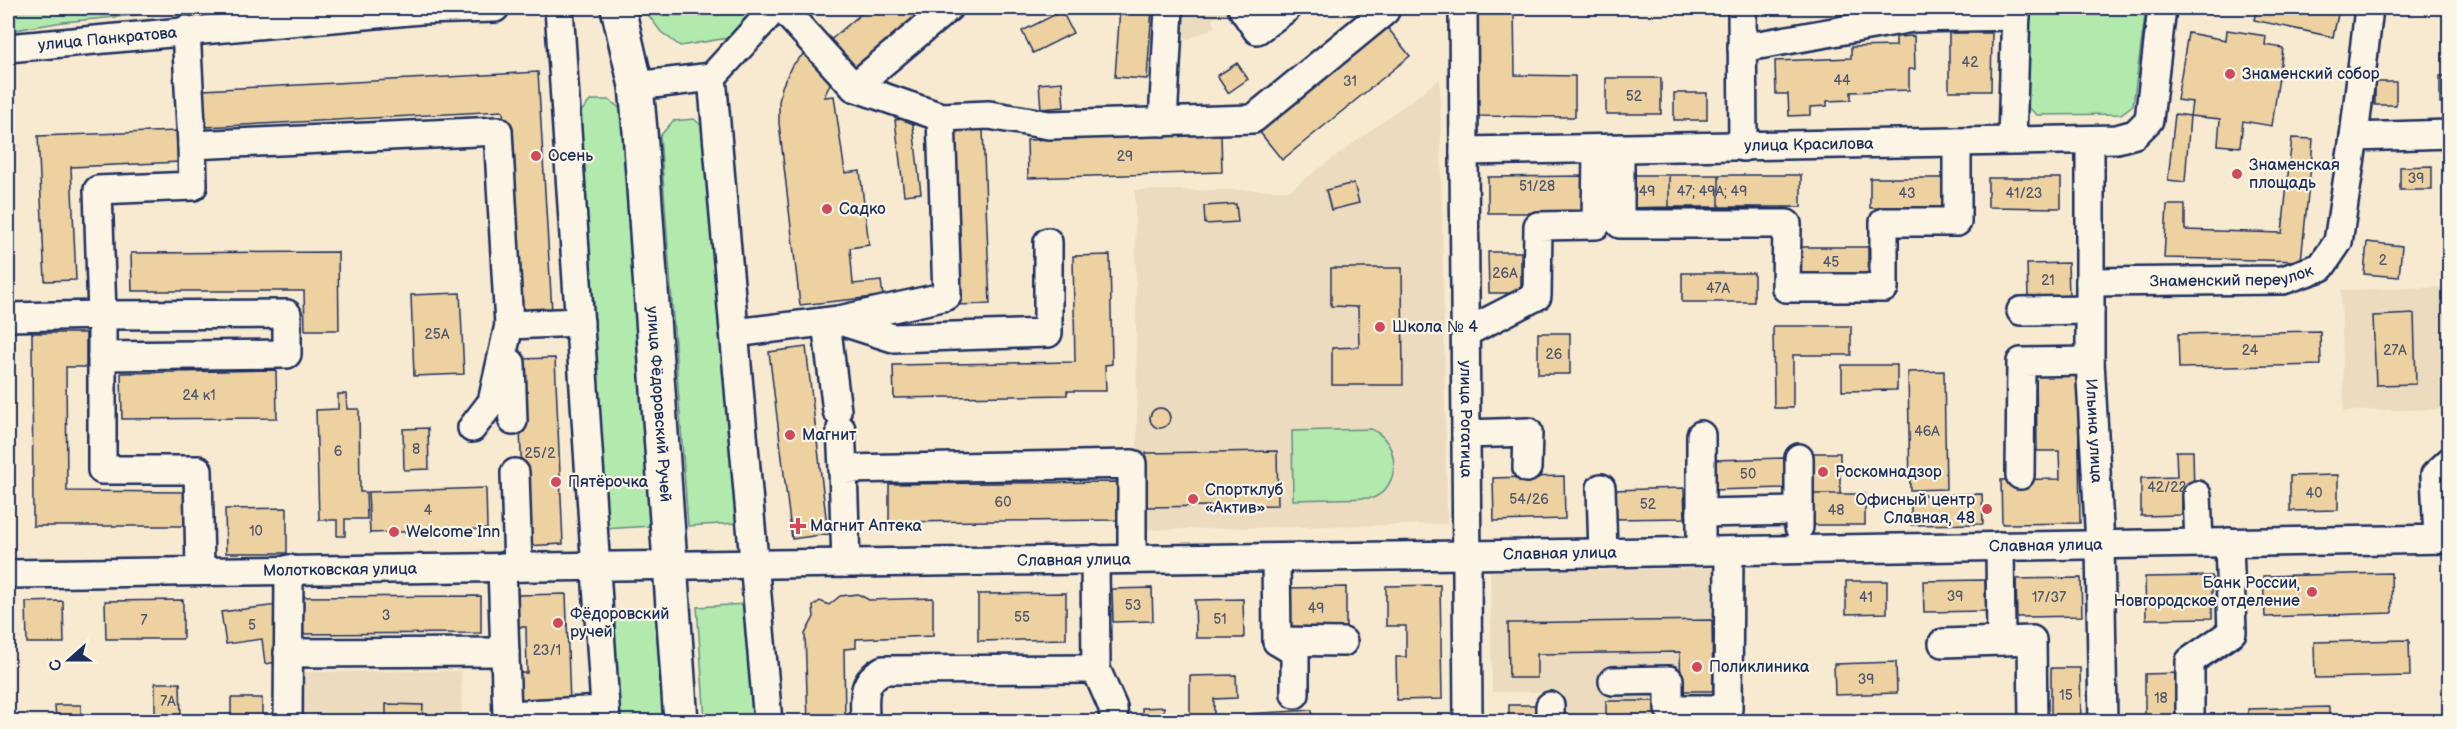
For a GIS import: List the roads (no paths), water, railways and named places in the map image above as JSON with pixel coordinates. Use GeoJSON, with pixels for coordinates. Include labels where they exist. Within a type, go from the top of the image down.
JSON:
{"type":"FeatureCollection","features":[{"type":"Feature","properties":{"kind":"main road","name":"улица Фёдоровский Ручей"},"geometry":{"type":"LineString","coordinates":[[618,8],[636,87],[681,722]]}},
{"type":"Feature","properties":{"kind":"street","name":"улица Панкратова"},"geometry":{"type":"LineString","coordinates":[[8,48],[420,10],[495,8]]}},
{"type":"Feature","properties":{"kind":"street"},"geometry":{"type":"LineString","coordinates":[[515,473],[505,652],[507,715],[606,716],[559,8]]}},
{"type":"Feature","properties":{"kind":"street"},"geometry":{"type":"LineString","coordinates":[[636,87],[712,77],[775,8]]}},
{"type":"Feature","properties":{"kind":"street"},"geometry":{"type":"LineString","coordinates":[[782,8],[854,87],[941,117],[989,115],[1049,125],[1253,119],[1385,11],[1382,8]]}},
{"type":"Feature","properties":{"kind":"street"},"geometry":{"type":"LineString","coordinates":[[854,87],[948,8]]}},
{"type":"Feature","properties":{"kind":"street"},"geometry":{"type":"LineString","coordinates":[[1163,122],[1169,8]]}},
{"type":"Feature","properties":{"kind":"street"},"geometry":{"type":"LineString","coordinates":[[1242,8],[1257,30],[1287,8]]}},
{"type":"Feature","properties":{"kind":"street","name":"улица Рогатица"},"geometry":{"type":"LineString","coordinates":[[1463,8],[1468,722]]}},
{"type":"Feature","properties":{"kind":"street"},"geometry":{"type":"LineString","coordinates":[[1742,8],[1743,147]]}},
{"type":"Feature","properties":{"kind":"street","name":"улица Красилова"},"geometry":{"type":"LineString","coordinates":[[1464,151],[2117,139],[2135,134],[2149,120],[2162,8]]}},
{"type":"Feature","properties":{"kind":"street","name":"Знаменский переулок"},"geometry":{"type":"LineString","coordinates":[[2090,282],[2283,280],[2321,267],[2338,242],[2354,137],[2369,8]]}},
{"type":"Feature","properties":{"kind":"street"},"geometry":{"type":"LineString","coordinates":[[1742,48],[1913,18],[2016,12],[2012,140]]}},
{"type":"Feature","properties":{"kind":"street"},"geometry":{"type":"LineString","coordinates":[[186,30],[193,186],[98,190],[102,315],[102,470],[198,470],[200,570]]}},
{"type":"Feature","properties":{"kind":"street"},"geometry":{"type":"LineString","coordinates":[[712,77],[768,722]]}},
{"type":"Feature","properties":{"kind":"street"},"geometry":{"type":"LineString","coordinates":[[735,333],[832,321],[947,296],[941,117]]}},
{"type":"Feature","properties":{"kind":"street"},"geometry":{"type":"LineString","coordinates":[[192,144],[498,131],[513,421]]}},
{"type":"Feature","properties":{"kind":"street"},"geometry":{"type":"LineString","coordinates":[[2354,137],[2450,134]]}},
{"type":"Feature","properties":{"kind":"street","name":"Ильина улица"},"geometry":{"type":"LineString","coordinates":[[2090,140],[2090,361],[2100,544],[2103,722]]}},
{"type":"Feature","properties":{"kind":"street"},"geometry":{"type":"LineString","coordinates":[[1609,149],[1620,224],[1786,224],[1786,288],[1884,288],[1884,222],[1957,222],[1957,142]]}},
{"type":"Feature","properties":{"kind":"street"},"geometry":{"type":"LineString","coordinates":[[1465,333],[1537,296],[1538,226],[1596,225],[1609,149]]}},
{"type":"Feature","properties":{"kind":"street"},"geometry":{"type":"LineString","coordinates":[[832,321],[893,338],[1048,333],[1048,242]]}},
{"type":"Feature","properties":{"kind":"street"},"geometry":{"type":"LineString","coordinates":[[2021,311],[2090,310]]}},
{"type":"Feature","properties":{"kind":"street"},"geometry":{"type":"LineString","coordinates":[[8,316],[287,314],[287,354],[102,356]]}},
{"type":"Feature","properties":{"kind":"street"},"geometry":{"type":"LineString","coordinates":[[832,321],[843,469],[846,563]]}},
{"type":"Feature","properties":{"kind":"street"},"geometry":{"type":"LineString","coordinates":[[509,325],[579,322]]}},
{"type":"Feature","properties":{"kind":"street"},"geometry":{"type":"LineString","coordinates":[[472,428],[492,402],[509,325]]}},
{"type":"Feature","properties":{"kind":"street"},"geometry":{"type":"LineString","coordinates":[[2020,475],[2021,362],[2090,361]]}},
{"type":"Feature","properties":{"kind":"street"},"geometry":{"type":"LineString","coordinates":[[1466,434],[1528,432],[1527,468]]}},
{"type":"Feature","properties":{"kind":"street"},"geometry":{"type":"LineString","coordinates":[[1701,435],[1701,551]]}},
{"type":"Feature","properties":{"kind":"street"},"geometry":{"type":"LineString","coordinates":[[1799,458],[1799,549]]}},
{"type":"Feature","properties":{"kind":"street"},"geometry":{"type":"LineString","coordinates":[[2444,539],[2435,475],[2450,461]]}},
{"type":"Feature","properties":{"kind":"street"},"geometry":{"type":"LineString","coordinates":[[843,469],[1132,464],[1132,559]]}},
{"type":"Feature","properties":{"kind":"street"},"geometry":{"type":"LineString","coordinates":[[1601,488],[1603,553]]}},
{"type":"Feature","properties":{"kind":"street"},"geometry":{"type":"LineString","coordinates":[[2197,495],[2199,542]]}},
{"type":"Feature","properties":{"kind":"street"},"geometry":{"type":"LineString","coordinates":[[1701,513],[1799,511]]}},
{"type":"Feature","properties":{"kind":"street","name":"Славная улица"},"geometry":{"type":"LineString","coordinates":[[671,565],[1276,558],[2444,539]]}},
{"type":"Feature","properties":{"kind":"street"},"geometry":{"type":"LineString","coordinates":[[2190,722],[2190,661],[2232,632],[2229,542]]}},
{"type":"Feature","properties":{"kind":"street"},"geometry":{"type":"LineString","coordinates":[[2000,546],[2001,641]]}},
{"type":"Feature","properties":{"kind":"street"},"geometry":{"type":"LineString","coordinates":[[1614,681],[1669,680],[1669,709],[1728,709],[1729,550]]}},
{"type":"Feature","properties":{"kind":"street"},"geometry":{"type":"LineString","coordinates":[[1276,558],[1277,641]]}},
{"type":"Feature","properties":{"kind":"street"},"geometry":{"type":"LineString","coordinates":[[1095,559],[1096,669],[1113,708],[1114,722]]}},
{"type":"Feature","properties":{"kind":"street","name":"Молотковская улица"},"geometry":{"type":"LineString","coordinates":[[8,574],[671,565]]}},
{"type":"Feature","properties":{"kind":"street"},"geometry":{"type":"LineString","coordinates":[[288,722],[289,569]]}},
{"type":"Feature","properties":{"kind":"street"},"geometry":{"type":"LineString","coordinates":[[1943,643],[2032,640],[2034,722]]}},
{"type":"Feature","properties":{"kind":"street"},"geometry":{"type":"LineString","coordinates":[[1277,641],[1343,642]]}},
{"type":"Feature","properties":{"kind":"street"},"geometry":{"type":"LineString","coordinates":[[1277,641],[1295,652],[1295,694]]}},
{"type":"Feature","properties":{"kind":"street"},"geometry":{"type":"LineString","coordinates":[[288,653],[505,652]]}},
{"type":"Feature","properties":{"kind":"street"},"geometry":{"type":"LineString","coordinates":[[865,722],[865,689],[871,676],[883,670],[1096,669]]}},
{"type":"Feature","properties":{"kind":"place","name":"Знаменский собор"},"geometry":{"type":"Point","coordinates":[2230,74]}},
{"type":"Feature","properties":{"kind":"place","name":"Осень"},"geometry":{"type":"Point","coordinates":[536,156]}},
{"type":"Feature","properties":{"kind":"place","name":"Знаменская площадь"},"geometry":{"type":"Point","coordinates":[2237,174]}},
{"type":"Feature","properties":{"kind":"place","name":"Садко"},"geometry":{"type":"Point","coordinates":[827,209]}},
{"type":"Feature","properties":{"kind":"place","name":"Школа № 4"},"geometry":{"type":"Point","coordinates":[1380,327]}},
{"type":"Feature","properties":{"kind":"place","name":"Магнит"},"geometry":{"type":"Point","coordinates":[790,435]}},
{"type":"Feature","properties":{"kind":"place","name":"Роскомнадзор"},"geometry":{"type":"Point","coordinates":[1823,472]}},
{"type":"Feature","properties":{"kind":"place","name":"Пятёрочка"},"geometry":{"type":"Point","coordinates":[556,482]}},
{"type":"Feature","properties":{"kind":"place","name":"Спортклуб «Актив»"},"geometry":{"type":"Point","coordinates":[1193,499]}},
{"type":"Feature","properties":{"kind":"place","name":"Офисный центр Славная, 48"},"geometry":{"type":"Point","coordinates":[1987,509]}},
{"type":"Feature","properties":{"kind":"place","name":"Магнит Аптека"},"geometry":{"type":"Point","coordinates":[798,526]}},
{"type":"Feature","properties":{"kind":"place","name":"Welcome Inn"},"geometry":{"type":"Point","coordinates":[394,532]}},
{"type":"Feature","properties":{"kind":"place","name":"Банк России, Новгородское отделение"},"geometry":{"type":"Point","coordinates":[2312,592]}},
{"type":"Feature","properties":{"kind":"place","name":"Фёдоровский ручей"},"geometry":{"type":"Point","coordinates":[558,623]}},
{"type":"Feature","properties":{"kind":"place","name":"Поликлиника"},"geometry":{"type":"Point","coordinates":[1697,667]}}]}
